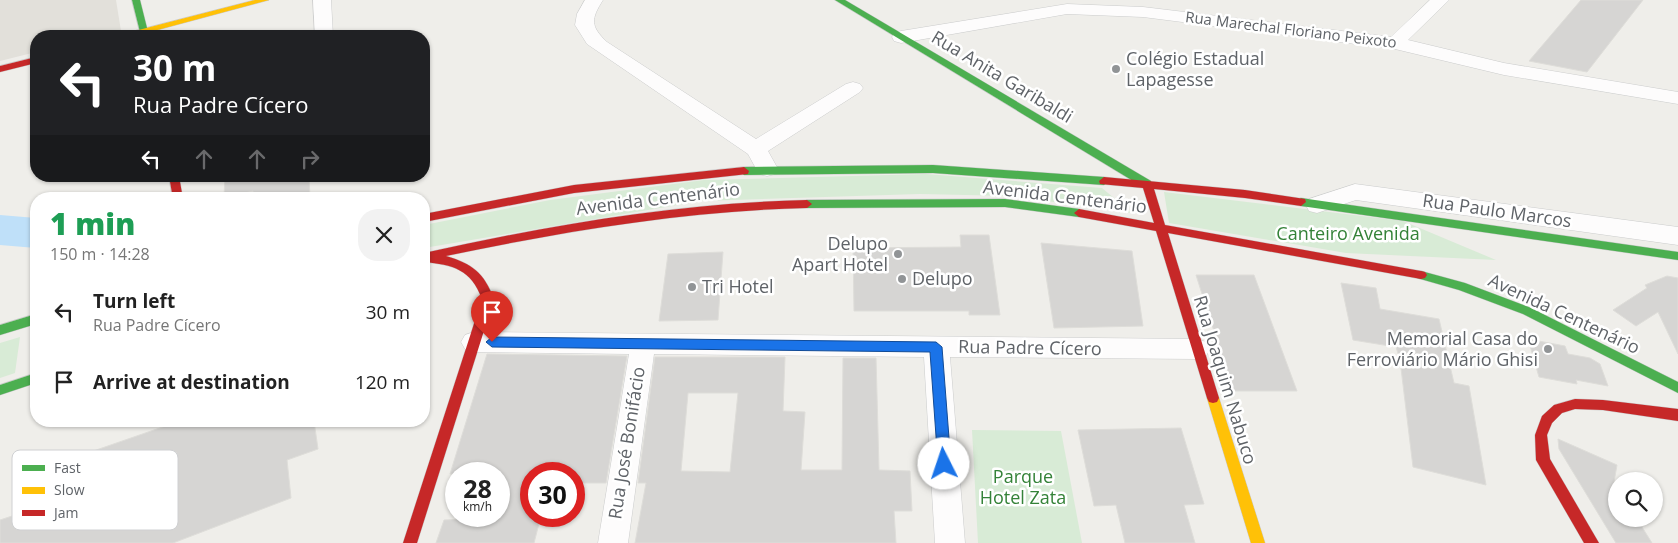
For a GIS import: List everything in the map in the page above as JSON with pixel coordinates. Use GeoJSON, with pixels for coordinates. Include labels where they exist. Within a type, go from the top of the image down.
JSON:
{"type":"FeatureCollection","features":[{"type":"Feature","properties":{"kind":"main road"},"geometry":{"type":"LineString","coordinates":[[136,0],[143,30]]}},
{"type":"Feature","properties":{"kind":"main road"},"geometry":{"type":"LineString","coordinates":[[158,30],[265,0]]}},
{"type":"Feature","properties":{"kind":"main road","name":"Rua Anita Garibaldi"},"geometry":{"type":"LineString","coordinates":[[839,0],[1147,184]]}},
{"type":"Feature","properties":{"kind":"main road"},"geometry":{"type":"LineString","coordinates":[[0,69],[30,62]]}},
{"type":"Feature","properties":{"kind":"main road","name":"Avenida Centenário"},"geometry":{"type":"LineString","coordinates":[[430,217],[574,189],[666,177],[767,169],[933,169],[1147,184],[1245,194],[1396,214],[1678,256]]}},
{"type":"Feature","properties":{"kind":"main road","name":"Rua Joaquim Nabuco"},"geometry":{"type":"LineString","coordinates":[[1147,184],[1258,543]]}},
{"type":"Feature","properties":{"kind":"main road","name":"Avenida Centenário"},"geometry":{"type":"LineString","coordinates":[[430,256],[530,234],[693,210],[765,204],[1005,203],[1082,213],[1382,267],[1461,286],[1527,311],[1678,388]]}},
{"type":"Feature","properties":{"kind":"main road"},"geometry":{"type":"LineString","coordinates":[[410,543],[488,299],[481,280],[468,269],[446,260],[430,258]]}},
{"type":"Feature","properties":{"kind":"main road"},"geometry":{"type":"LineString","coordinates":[[0,330],[30,321]]}},
{"type":"Feature","properties":{"kind":"main road"},"geometry":{"type":"LineString","coordinates":[[0,390],[30,380]]}},
{"type":"Feature","properties":{"kind":"main road"},"geometry":{"type":"LineString","coordinates":[[1592,543],[1543,460],[1539,446],[1542,428],[1547,420],[1566,405],[1588,404],[1678,415]]}},
{"type":"Feature","properties":{"kind":"street"},"geometry":{"type":"LineString","coordinates":[[322,0],[324,30]]}},
{"type":"Feature","properties":{"kind":"street"},"geometry":{"type":"LineString","coordinates":[[594,0],[583,18],[583,26],[587,34],[600,46],[756,149],[767,169]]}},
{"type":"Feature","properties":{"kind":"street"},"geometry":{"type":"LineString","coordinates":[[1395,43],[1440,0]]}},
{"type":"Feature","properties":{"kind":"street","name":"Rua Marechal Floriano Peixoto"},"geometry":{"type":"LineString","coordinates":[[901,37],[1043,12],[1088,8],[1143,12],[1395,43],[1504,69],[1678,98]]}},
{"type":"Feature","properties":{"kind":"street"},"geometry":{"type":"LineString","coordinates":[[756,149],[853,88]]}},
{"type":"Feature","properties":{"kind":"street","name":"Rua Paulo Marcos"},"geometry":{"type":"LineString","coordinates":[[1318,205],[1355,192],[1678,236]]}},
{"type":"Feature","properties":{"kind":"street","name":"Rua Padre Cícero"},"geometry":{"type":"LineString","coordinates":[[474,342],[1197,349]]}},
{"type":"Feature","properties":{"kind":"street","name":"Rua José Bonifácio"},"geometry":{"type":"LineString","coordinates":[[613,543],[643,344]]}},
{"type":"Feature","properties":{"kind":"street"},"geometry":{"type":"LineString","coordinates":[[936,347],[950,543]]}},
{"type":"Feature","properties":{"kind":"shaded area"},"geometry":{"type":"Polygon","coordinates":[[[0,0],[116,0],[121,30],[30,30],[30,54],[0,61],[0,0]]]}},
{"type":"Feature","properties":{"kind":"green space"},"geometry":{"type":"Polygon","coordinates":[[[926,174],[1102,188],[1132,213],[1011,196],[920,194],[701,201],[430,247],[430,224],[550,200],[704,180],[926,174]]]}},
{"type":"Feature","properties":{"kind":"green space","name":"Canteiro Avenida"},"geometry":{"type":"Polygon","coordinates":[[[1164,192],[1403,221],[1496,260],[1346,253],[1169,223],[1164,192]]]}},
{"type":"Feature","properties":{"kind":"green space"},"geometry":{"type":"Polygon","coordinates":[[[20,337],[15,373],[0,378],[0,343],[20,337]]]}},
{"type":"Feature","properties":{"kind":"green space","name":"Parque Hotel Zata"},"geometry":{"type":"Polygon","coordinates":[[[972,430],[1061,431],[1082,543],[978,543],[972,430]]]}},
{"type":"Feature","properties":{"kind":"building"},"geometry":{"type":"Polygon","coordinates":[[[1581,0],[1643,0],[1587,72],[1529,61],[1581,0]]]}},
{"type":"Feature","properties":{"kind":"building"},"geometry":{"type":"Polygon","coordinates":[[[225,182],[309,182],[310,192],[224,192],[225,182]]]}},
{"type":"Feature","properties":{"kind":"building","name":"Delupo"},"geometry":{"type":"Polygon","coordinates":[[[960,235],[989,235],[1000,315],[969,315],[969,311],[854,311],[853,248],[961,247],[960,235]]]}},
{"type":"Feature","properties":{"kind":"building"},"geometry":{"type":"Polygon","coordinates":[[[1041,243],[1132,251],[1143,326],[1054,328],[1041,243]]]}},
{"type":"Feature","properties":{"kind":"building","name":"Tri Hotel"},"geometry":{"type":"Polygon","coordinates":[[[723,252],[718,320],[659,321],[668,254],[723,252]]]}},
{"type":"Feature","properties":{"kind":"building"},"geometry":{"type":"Polygon","coordinates":[[[1196,275],[1254,275],[1297,391],[1233,391],[1196,275]]]}},
{"type":"Feature","properties":{"kind":"building"},"geometry":{"type":"Polygon","coordinates":[[[1667,276],[1678,278],[1678,354],[1658,312],[1636,326],[1613,310],[1647,288],[1645,285],[1667,276]]]}},
{"type":"Feature","properties":{"kind":"building"},"geometry":{"type":"Polygon","coordinates":[[[1341,283],[1376,288],[1380,309],[1439,319],[1454,383],[1469,386],[1486,485],[1413,467],[1400,360],[1396,347],[1353,340],[1341,283]]]}},
{"type":"Feature","properties":{"kind":"building"},"geometry":{"type":"Polygon","coordinates":[[[1528,339],[1565,346],[1568,354],[1590,358],[1600,364],[1608,386],[1576,380],[1577,384],[1539,377],[1528,339]]]}},
{"type":"Feature","properties":{"kind":"building"},"geometry":{"type":"Polygon","coordinates":[[[487,354],[627,356],[606,483],[585,483],[585,462],[520,462],[520,527],[538,527],[534,543],[436,543],[444,520],[445,527],[510,527],[510,462],[454,462],[487,354]]]}},
{"type":"Feature","properties":{"kind":"building"},"geometry":{"type":"Polygon","coordinates":[[[655,357],[785,357],[783,411],[805,412],[801,470],[842,470],[843,358],[876,358],[879,470],[910,471],[912,511],[894,511],[896,543],[635,543],[646,483],[638,483],[655,357]],[[688,393],[681,471],[730,472],[738,393],[688,393]]]}},
{"type":"Feature","properties":{"kind":"building"},"geometry":{"type":"Polygon","coordinates":[[[163,427],[315,427],[318,449],[287,460],[291,498],[173,543],[0,543],[0,520],[12,516],[12,530],[178,530],[178,450],[96,450],[163,427]]]}},
{"type":"Feature","properties":{"kind":"building"},"geometry":{"type":"Polygon","coordinates":[[[1181,428],[1204,504],[1184,505],[1195,543],[1125,543],[1116,505],[1094,506],[1078,430],[1181,428]]]}},
{"type":"Feature","properties":{"kind":"building"},"geometry":{"type":"Polygon","coordinates":[[[1558,439],[1617,465],[1616,472],[1608,472],[1608,527],[1642,527],[1652,543],[1616,543],[1559,449],[1558,439]]]}},
{"type":"Feature","properties":{"kind":"waterway"},"geometry":{"type":"LineString","coordinates":[[0,230],[30,232]]}},
{"type":"Feature","properties":{"kind":"traffic: fast"},"geometry":{"type":"LineString","coordinates":[[136,0],[144,30]]}},
{"type":"Feature","properties":{"kind":"traffic: fast"},"geometry":{"type":"LineString","coordinates":[[839,0],[1147,184]]}},
{"type":"Feature","properties":{"kind":"traffic: fast"},"geometry":{"type":"LineString","coordinates":[[744,171],[933,169],[1104,181]]}},
{"type":"Feature","properties":{"kind":"traffic: fast"},"geometry":{"type":"LineString","coordinates":[[1301,202],[1678,256]]}},
{"type":"Feature","properties":{"kind":"traffic: fast"},"geometry":{"type":"LineString","coordinates":[[807,204],[1005,203],[1079,213]]}},
{"type":"Feature","properties":{"kind":"traffic: fast"},"geometry":{"type":"LineString","coordinates":[[1421,275],[1461,286],[1527,311],[1678,388]]}},
{"type":"Feature","properties":{"kind":"traffic: fast"},"geometry":{"type":"LineString","coordinates":[[0,330],[30,321]]}},
{"type":"Feature","properties":{"kind":"traffic: fast"},"geometry":{"type":"LineString","coordinates":[[0,390],[30,380]]}},
{"type":"Feature","properties":{"kind":"traffic: slow"},"geometry":{"type":"LineString","coordinates":[[149,30],[265,0]]}},
{"type":"Feature","properties":{"kind":"traffic: slow"},"geometry":{"type":"LineString","coordinates":[[1213,398],[1258,543]]}},
{"type":"Feature","properties":{"kind":"traffic: jam"},"geometry":{"type":"LineString","coordinates":[[0,69],[30,62]]}},
{"type":"Feature","properties":{"kind":"traffic: jam"},"geometry":{"type":"LineString","coordinates":[[430,217],[574,189],[744,171]]}},
{"type":"Feature","properties":{"kind":"traffic: jam"},"geometry":{"type":"LineString","coordinates":[[1104,181],[1245,194],[1301,202]]}},
{"type":"Feature","properties":{"kind":"traffic: jam"},"geometry":{"type":"LineString","coordinates":[[175,182],[177,192]]}},
{"type":"Feature","properties":{"kind":"traffic: jam"},"geometry":{"type":"LineString","coordinates":[[1147,184],[1213,398]]}},
{"type":"Feature","properties":{"kind":"traffic: jam"},"geometry":{"type":"LineString","coordinates":[[430,256],[614,220],[710,208],[807,204]]}},
{"type":"Feature","properties":{"kind":"traffic: jam"},"geometry":{"type":"LineString","coordinates":[[1079,213],[1421,275]]}},
{"type":"Feature","properties":{"kind":"traffic: jam"},"geometry":{"type":"LineString","coordinates":[[410,543],[488,299],[484,288],[472,272],[456,263],[430,258]]}},
{"type":"Feature","properties":{"kind":"traffic: jam"},"geometry":{"type":"LineString","coordinates":[[1592,543],[1543,460],[1541,435],[1547,420],[1558,409],[1575,404],[1603,405],[1678,415]]}},
{"type":"Feature","properties":{"kind":"place","name":"Colégio Estadual Lapagesse"},"geometry":{"type":"Point","coordinates":[1116,69]}},
{"type":"Feature","properties":{"kind":"place","name":"Delupo Apart Hotel"},"geometry":{"type":"Point","coordinates":[898,254]}},
{"type":"Feature","properties":{"kind":"place","name":"Delupo"},"geometry":{"type":"Point","coordinates":[902,279]}},
{"type":"Feature","properties":{"kind":"place","name":"Tri Hotel"},"geometry":{"type":"Point","coordinates":[692,287]}},
{"type":"Feature","properties":{"kind":"place","name":"Memorial Casa do Ferroviário Mário Ghisi"},"geometry":{"type":"Point","coordinates":[1548,349]}},
{"type":"Feature","properties":{"kind":"route"},"geometry":{"type":"LineString","coordinates":[[492,342],[936,347],[944,464]]}}]}
